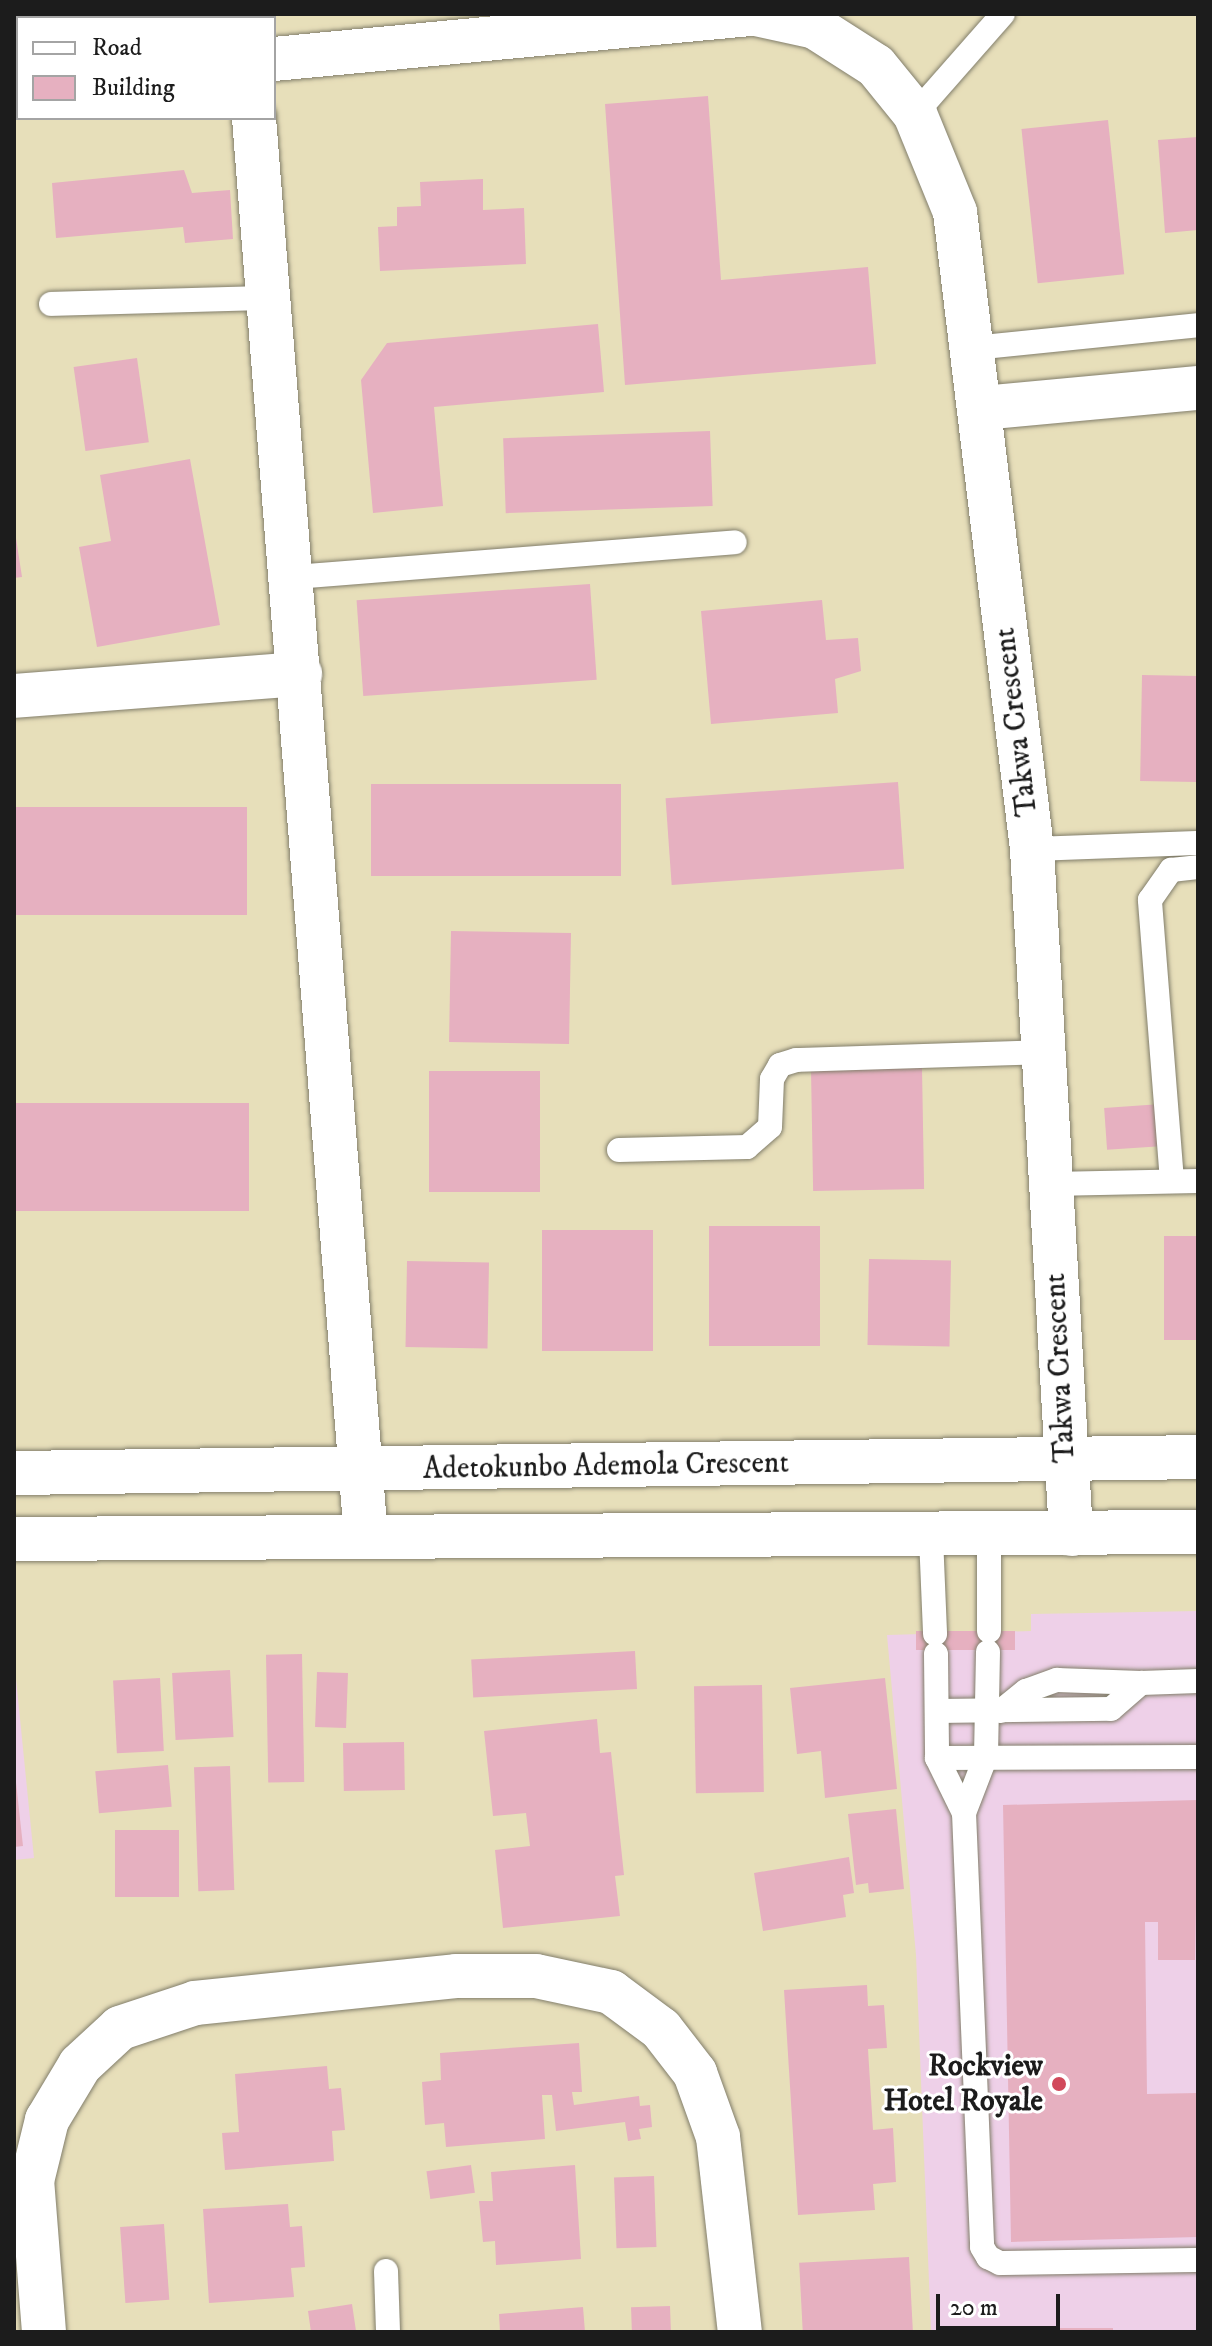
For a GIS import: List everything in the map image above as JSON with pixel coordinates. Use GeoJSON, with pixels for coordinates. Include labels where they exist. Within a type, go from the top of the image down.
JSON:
{"type":"FeatureCollection","features":[{"type":"Feature","properties":{"kind":"street","name":"Takwa Crescent"},"geometry":{"type":"LineString","coordinates":[[276,59],[754,14],[827,35],[876,66],[915,114],[955,212],[1032,849],[1071,1534]]}},
{"type":"Feature","properties":{"kind":"street"},"geometry":{"type":"LineString","coordinates":[[254,120],[294,577],[364,1471],[366,1537]]}},
{"type":"Feature","properties":{"kind":"street"},"geometry":{"type":"LineString","coordinates":[[981,408],[1198,388]]}},
{"type":"Feature","properties":{"kind":"street"},"geometry":{"type":"LineString","coordinates":[[14,696],[300,674]]}},
{"type":"Feature","properties":{"kind":"street","name":"Adetokunbo Ademola Crescent"},"geometry":{"type":"LineString","coordinates":[[14,1473],[364,1471],[1198,1457]]}},
{"type":"Feature","properties":{"kind":"street"},"geometry":{"type":"LineString","coordinates":[[14,1539],[931,1537],[1198,1532]]}},
{"type":"Feature","properties":{"kind":"street"},"geometry":{"type":"LineString","coordinates":[[44,2332],[32,2181],[47,2120],[80,2065],[120,2028],[195,2003],[456,1976],[536,1976],[611,1992],[661,2029],[695,2073],[718,2137],[740,2332]]}},
{"type":"Feature","properties":{"kind":"lane"},"geometry":{"type":"LineString","coordinates":[[915,114],[1003,14]]}},
{"type":"Feature","properties":{"kind":"lane"},"geometry":{"type":"LineString","coordinates":[[51,304],[270,298]]}},
{"type":"Feature","properties":{"kind":"lane"},"geometry":{"type":"LineString","coordinates":[[973,348],[1198,325]]}},
{"type":"Feature","properties":{"kind":"lane"},"geometry":{"type":"LineString","coordinates":[[294,577],[735,542]]}},
{"type":"Feature","properties":{"kind":"lane"},"geometry":{"type":"LineString","coordinates":[[1032,849],[1198,843]]}},
{"type":"Feature","properties":{"kind":"lane"},"geometry":{"type":"LineString","coordinates":[[1172,1181],[1150,900],[1171,870],[1198,867]]}},
{"type":"Feature","properties":{"kind":"lane"},"geometry":{"type":"LineString","coordinates":[[619,1150],[747,1147],[762,1139],[770,1127],[772,1079],[780,1065],[796,1060],[1044,1052]]}},
{"type":"Feature","properties":{"kind":"lane"},"geometry":{"type":"LineString","coordinates":[[1051,1184],[1198,1181]]}},
{"type":"Feature","properties":{"kind":"lane"},"geometry":{"type":"LineString","coordinates":[[989,1535],[989,1642],[994,1711],[986,1756],[964,1813],[982,2247],[988,2257],[1000,2263],[1198,2260]]}},
{"type":"Feature","properties":{"kind":"lane"},"geometry":{"type":"LineString","coordinates":[[931,1537],[937,1758],[964,1813]]}},
{"type":"Feature","properties":{"kind":"lane"},"geometry":{"type":"LineString","coordinates":[[937,1711],[1111,1709],[1141,1683],[1198,1681]]}},
{"type":"Feature","properties":{"kind":"lane"},"geometry":{"type":"LineString","coordinates":[[937,1758],[1198,1757]]}},
{"type":"Feature","properties":{"kind":"lane"},"geometry":{"type":"LineString","coordinates":[[386,2271],[388,2332]]}},
{"type":"Feature","properties":{"kind":"shaded area","name":"Rockview Hotel Royale"},"geometry":{"type":"Polygon","coordinates":[[[1198,1611],[1198,2332],[931,2332],[916,1955],[887,1635],[1031,1631],[1031,1614],[1198,1611]]]}},
{"type":"Feature","properties":{"kind":"shaded area"},"geometry":{"type":"Polygon","coordinates":[[[14,1659],[34,1858],[14,1860],[14,1659]]]}},
{"type":"Feature","properties":{"kind":"building"},"geometry":{"type":"Polygon","coordinates":[[[708,96],[721,280],[868,267],[876,364],[625,385],[605,104],[708,96]]]}},
{"type":"Feature","properties":{"kind":"building"},"geometry":{"type":"Polygon","coordinates":[[[1108,120],[1124,274],[1038,283],[1021,129],[1108,120]]]}},
{"type":"Feature","properties":{"kind":"building"},"geometry":{"type":"Polygon","coordinates":[[[1198,137],[1198,230],[1165,233],[1158,140],[1198,137]]]}},
{"type":"Feature","properties":{"kind":"building"},"geometry":{"type":"Polygon","coordinates":[[[184,170],[192,193],[230,190],[233,239],[185,243],[183,227],[56,238],[52,183],[184,170]]]}},
{"type":"Feature","properties":{"kind":"building"},"geometry":{"type":"Polygon","coordinates":[[[483,179],[483,210],[524,208],[526,264],[380,271],[378,227],[397,226],[397,207],[421,206],[420,182],[483,179]]]}},
{"type":"Feature","properties":{"kind":"building"},"geometry":{"type":"Polygon","coordinates":[[[598,324],[604,392],[434,407],[443,506],[373,513],[361,380],[387,343],[598,324]]]}},
{"type":"Feature","properties":{"kind":"building"},"geometry":{"type":"Polygon","coordinates":[[[137,358],[149,442],[85,451],[74,367],[137,358]]]}},
{"type":"Feature","properties":{"kind":"building"},"geometry":{"type":"Polygon","coordinates":[[[710,431],[713,506],[506,513],[503,438],[710,431]]]}},
{"type":"Feature","properties":{"kind":"building"},"geometry":{"type":"Polygon","coordinates":[[[190,459],[220,625],[97,647],[79,547],[111,541],[100,475],[190,459]]]}},
{"type":"Feature","properties":{"kind":"building"},"geometry":{"type":"Polygon","coordinates":[[[14,525],[22,577],[14,578],[14,525]]]}},
{"type":"Feature","properties":{"kind":"building"},"geometry":{"type":"Polygon","coordinates":[[[590,584],[597,680],[363,696],[357,600],[590,584]]]}},
{"type":"Feature","properties":{"kind":"building"},"geometry":{"type":"Polygon","coordinates":[[[822,600],[826,640],[858,638],[861,671],[835,679],[838,713],[711,724],[701,611],[822,600]]]}},
{"type":"Feature","properties":{"kind":"building"},"geometry":{"type":"Polygon","coordinates":[[[1142,675],[1198,676],[1196,782],[1140,781],[1142,675]]]}},
{"type":"Feature","properties":{"kind":"building"},"geometry":{"type":"Polygon","coordinates":[[[898,782],[904,869],[672,885],[666,798],[898,782]]]}},
{"type":"Feature","properties":{"kind":"building"},"geometry":{"type":"Polygon","coordinates":[[[371,784],[621,784],[621,876],[371,876],[371,784]]]}},
{"type":"Feature","properties":{"kind":"building"},"geometry":{"type":"Polygon","coordinates":[[[14,807],[247,807],[247,915],[14,915],[14,807]]]}},
{"type":"Feature","properties":{"kind":"building"},"geometry":{"type":"Polygon","coordinates":[[[451,931],[571,933],[569,1044],[449,1042],[451,931]]]}},
{"type":"Feature","properties":{"kind":"building"},"geometry":{"type":"Polygon","coordinates":[[[922,1068],[924,1189],[813,1191],[811,1070],[922,1068]]]}},
{"type":"Feature","properties":{"kind":"building"},"geometry":{"type":"Polygon","coordinates":[[[429,1071],[540,1071],[540,1192],[429,1192],[429,1071]]]}},
{"type":"Feature","properties":{"kind":"building"},"geometry":{"type":"Polygon","coordinates":[[[14,1103],[249,1103],[249,1211],[14,1211],[14,1103]]]}},
{"type":"Feature","properties":{"kind":"building"},"geometry":{"type":"Polygon","coordinates":[[[1161,1104],[1164,1146],[1107,1150],[1104,1108],[1161,1104]]]}},
{"type":"Feature","properties":{"kind":"building"},"geometry":{"type":"Polygon","coordinates":[[[709,1226],[820,1226],[820,1346],[709,1346],[709,1226]]]}},
{"type":"Feature","properties":{"kind":"building"},"geometry":{"type":"Polygon","coordinates":[[[542,1230],[653,1230],[653,1351],[542,1351],[542,1230]]]}},
{"type":"Feature","properties":{"kind":"building"},"geometry":{"type":"Polygon","coordinates":[[[1164,1236],[1198,1236],[1198,1340],[1164,1340],[1164,1236]]]}},
{"type":"Feature","properties":{"kind":"building"},"geometry":{"type":"Polygon","coordinates":[[[869,1259],[951,1260],[949,1346],[867,1345],[869,1259]]]}},
{"type":"Feature","properties":{"kind":"building"},"geometry":{"type":"Polygon","coordinates":[[[407,1261],[489,1262],[487,1348],[405,1347],[407,1261]]]}},
{"type":"Feature","properties":{"kind":"building"},"geometry":{"type":"Polygon","coordinates":[[[916,1631],[1015,1631],[1015,1650],[916,1650],[916,1631]]]}},
{"type":"Feature","properties":{"kind":"building"},"geometry":{"type":"Polygon","coordinates":[[[635,1651],[637,1689],[473,1698],[471,1660],[635,1651]]]}},
{"type":"Feature","properties":{"kind":"building"},"geometry":{"type":"Polygon","coordinates":[[[302,1654],[304,1782],[268,1783],[266,1655],[302,1654]]]}},
{"type":"Feature","properties":{"kind":"building"},"geometry":{"type":"Polygon","coordinates":[[[230,1670],[234,1737],[176,1740],[172,1673],[230,1670]]]}},
{"type":"Feature","properties":{"kind":"building"},"geometry":{"type":"Polygon","coordinates":[[[317,1672],[348,1673],[346,1728],[315,1727],[317,1672]]]}},
{"type":"Feature","properties":{"kind":"building"},"geometry":{"type":"Polygon","coordinates":[[[160,1678],[164,1751],[117,1753],[113,1680],[160,1678]]]}},
{"type":"Feature","properties":{"kind":"building"},"geometry":{"type":"Polygon","coordinates":[[[885,1678],[897,1789],[825,1798],[821,1751],[797,1754],[790,1688],[885,1678]]]}},
{"type":"Feature","properties":{"kind":"building"},"geometry":{"type":"Polygon","coordinates":[[[762,1685],[764,1792],[696,1793],[694,1686],[762,1685]]]}},
{"type":"Feature","properties":{"kind":"building"},"geometry":{"type":"Polygon","coordinates":[[[597,1719],[600,1753],[611,1752],[624,1875],[615,1876],[620,1916],[503,1928],[495,1850],[530,1846],[526,1813],[493,1816],[484,1731],[597,1719]]]}},
{"type":"Feature","properties":{"kind":"building"},"geometry":{"type":"Polygon","coordinates":[[[404,1742],[405,1790],[344,1791],[343,1743],[404,1742]]]}},
{"type":"Feature","properties":{"kind":"building"},"geometry":{"type":"Polygon","coordinates":[[[14,1764],[23,1846],[14,1847],[14,1764]]]}},
{"type":"Feature","properties":{"kind":"building"},"geometry":{"type":"Polygon","coordinates":[[[168,1765],[172,1807],[99,1813],[95,1771],[168,1765]]]}},
{"type":"Feature","properties":{"kind":"building"},"geometry":{"type":"Polygon","coordinates":[[[230,1766],[234,1890],[198,1891],[194,1767],[230,1766]]]}},
{"type":"Feature","properties":{"kind":"building"},"geometry":{"type":"Polygon","coordinates":[[[1198,1800],[1195,1960],[1158,1960],[1158,1922],[1145,1922],[1147,2094],[1198,2093],[1198,2237],[1011,2242],[1003,1805],[1198,1800]]]}},
{"type":"Feature","properties":{"kind":"building"},"geometry":{"type":"Polygon","coordinates":[[[896,1809],[904,1889],[869,1893],[868,1883],[856,1885],[848,1814],[896,1809]]]}},
{"type":"Feature","properties":{"kind":"building"},"geometry":{"type":"Polygon","coordinates":[[[115,1830],[179,1830],[179,1897],[115,1897],[115,1830]]]}},
{"type":"Feature","properties":{"kind":"building"},"geometry":{"type":"Polygon","coordinates":[[[849,1857],[854,1893],[843,1895],[846,1917],[763,1931],[754,1873],[849,1857]]]}},
{"type":"Feature","properties":{"kind":"building"},"geometry":{"type":"Polygon","coordinates":[[[867,1985],[868,2006],[884,2005],[887,2048],[868,2049],[873,2130],[893,2128],[896,2182],[873,2184],[875,2210],[798,2215],[784,1990],[867,1985]]]}},
{"type":"Feature","properties":{"kind":"building"},"geometry":{"type":"Polygon","coordinates":[[[579,2043],[582,2092],[572,2092],[574,2105],[639,2096],[640,2106],[650,2105],[652,2127],[639,2129],[641,2139],[628,2141],[625,2122],[556,2131],[552,2095],[542,2095],[545,2139],[446,2147],[444,2123],[425,2125],[422,2082],[441,2080],[440,2053],[579,2043]]]}},
{"type":"Feature","properties":{"kind":"building"},"geometry":{"type":"Polygon","coordinates":[[[327,2066],[329,2089],[341,2088],[345,2130],[332,2131],[334,2161],[225,2170],[222,2133],[239,2132],[235,2074],[327,2066]]]}},
{"type":"Feature","properties":{"kind":"building"},"geometry":{"type":"Polygon","coordinates":[[[471,2165],[475,2193],[430,2199],[426,2171],[471,2165]]]}},
{"type":"Feature","properties":{"kind":"building"},"geometry":{"type":"Polygon","coordinates":[[[575,2165],[581,2259],[496,2265],[495,2241],[483,2242],[479,2201],[493,2201],[491,2172],[575,2165]]]}},
{"type":"Feature","properties":{"kind":"building"},"geometry":{"type":"Polygon","coordinates":[[[654,2176],[656,2247],[617,2248],[614,2177],[654,2176]]]}},
{"type":"Feature","properties":{"kind":"building"},"geometry":{"type":"Polygon","coordinates":[[[288,2204],[290,2227],[302,2226],[305,2267],[291,2268],[294,2297],[209,2303],[203,2209],[288,2204]]]}},
{"type":"Feature","properties":{"kind":"building"},"geometry":{"type":"Polygon","coordinates":[[[164,2224],[169,2300],[125,2303],[120,2227],[164,2224]]]}},
{"type":"Feature","properties":{"kind":"building"},"geometry":{"type":"Polygon","coordinates":[[[909,2257],[913,2332],[803,2332],[799,2263],[909,2257]]]}},
{"type":"Feature","properties":{"kind":"building"},"geometry":{"type":"Polygon","coordinates":[[[352,2304],[356,2331],[311,2332],[308,2311],[352,2304]]]}},
{"type":"Feature","properties":{"kind":"building"},"geometry":{"type":"Polygon","coordinates":[[[670,2306],[671,2332],[632,2332],[631,2307],[670,2306]]]}},
{"type":"Feature","properties":{"kind":"building"},"geometry":{"type":"Polygon","coordinates":[[[583,2307],[585,2332],[500,2332],[499,2314],[583,2307]]]}},
{"type":"Feature","properties":{"kind":"building"},"geometry":{"type":"Polygon","coordinates":[[[1020,2328],[1113,2328],[1113,2332],[1020,2332],[1020,2328]]]}},
{"type":"Feature","properties":{"kind":"place","name":"Rockview Hotel Royale"},"geometry":{"type":"Point","coordinates":[1059,2084]}}]}
